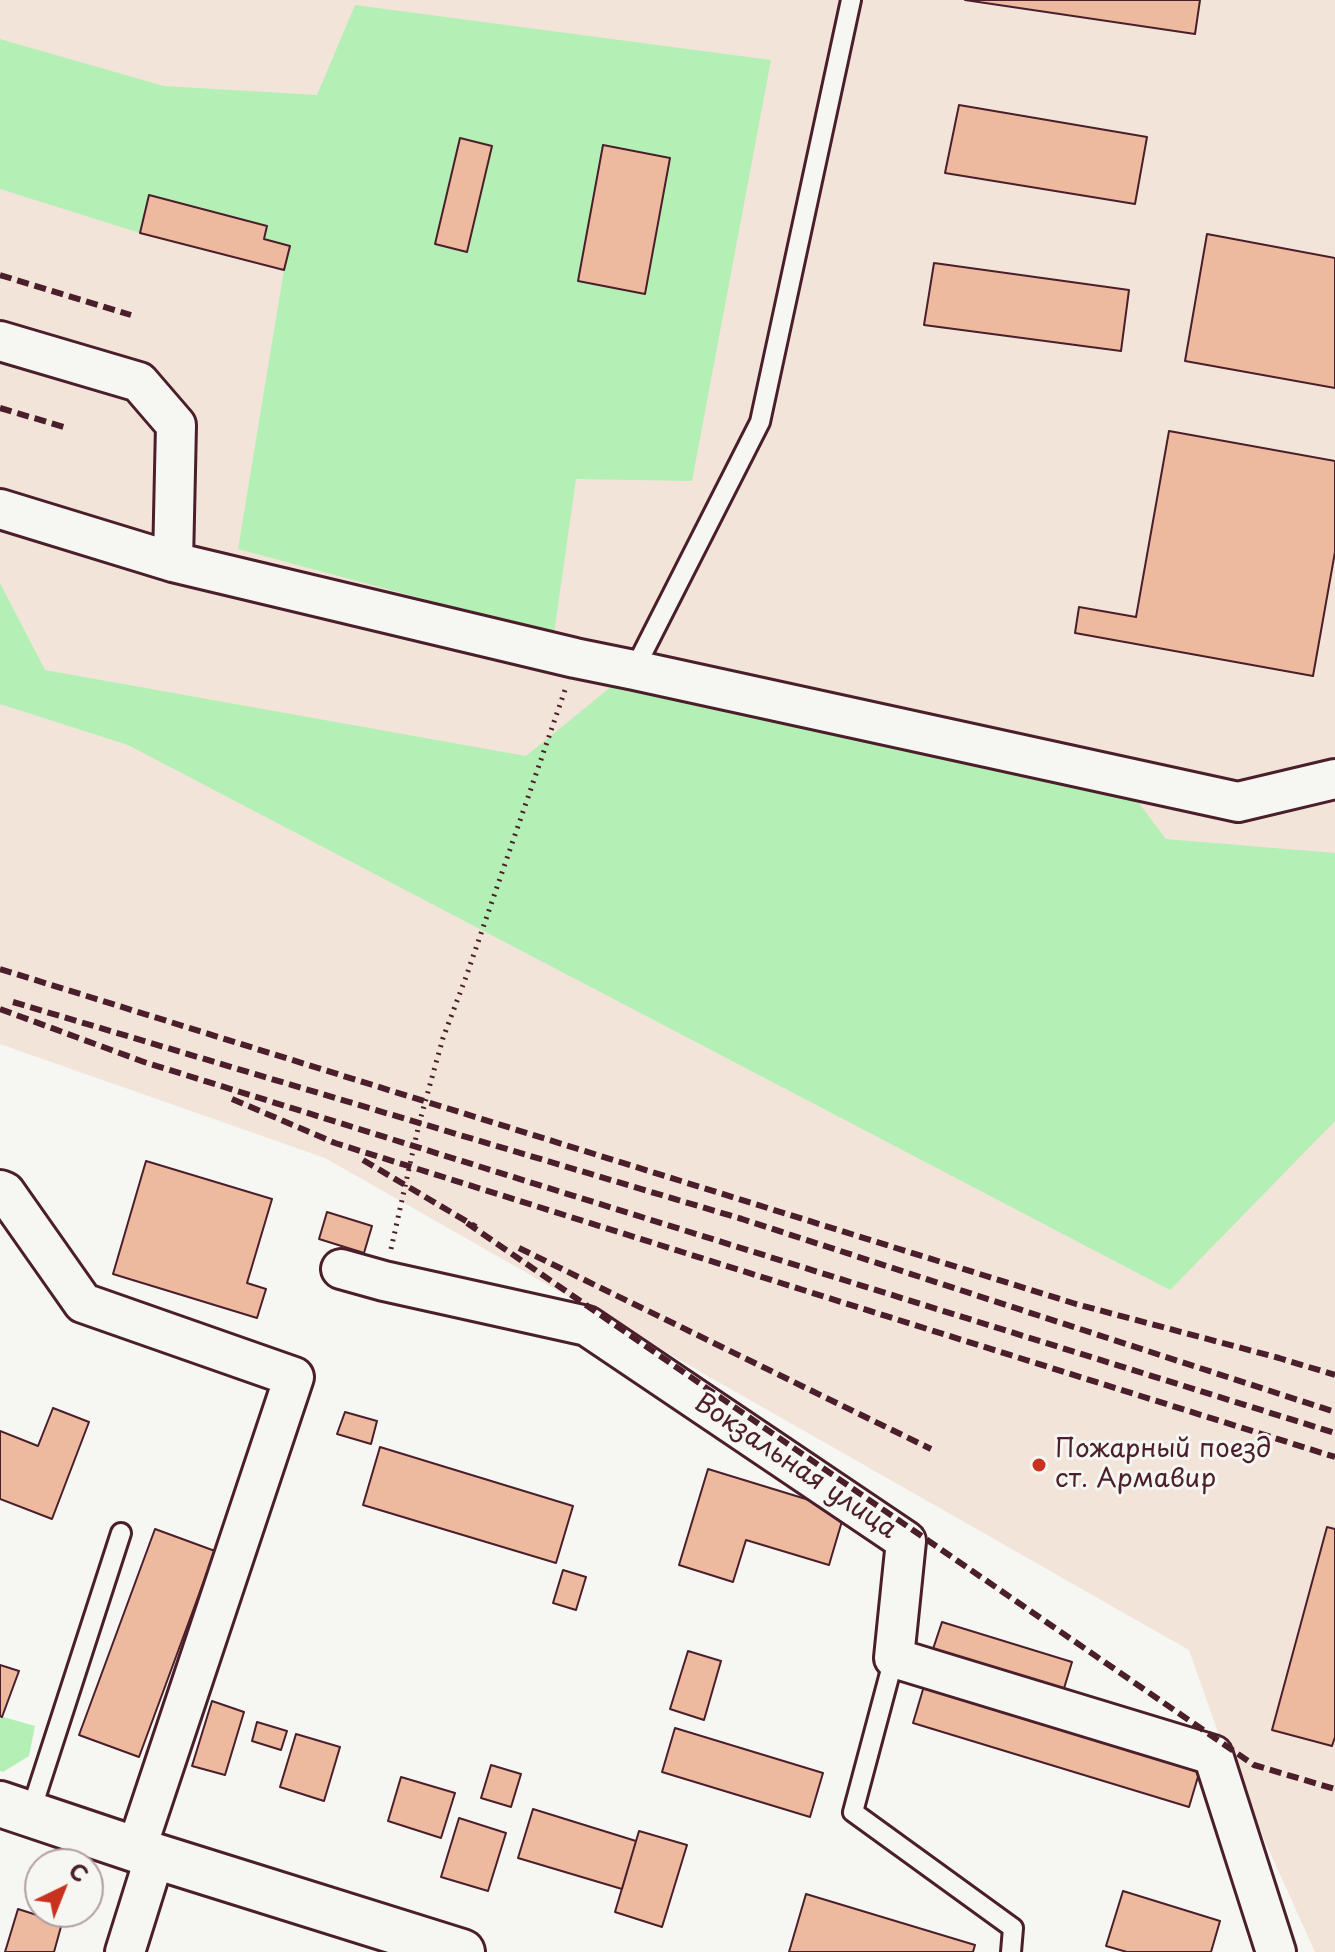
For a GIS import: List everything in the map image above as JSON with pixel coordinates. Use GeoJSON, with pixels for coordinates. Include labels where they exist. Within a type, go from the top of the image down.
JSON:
{"type":"FeatureCollection","features":[{"type":"Feature","properties":{"kind":"main road"},"geometry":{"type":"LineString","coordinates":[[15,1809],[462,1952]]}},
{"type":"Feature","properties":{"kind":"street"},"geometry":{"type":"LineString","coordinates":[[0,341],[139,382],[176,425],[173,562]]}},
{"type":"Feature","properties":{"kind":"street"},"geometry":{"type":"LineString","coordinates":[[0,509],[173,562],[575,658],[1238,802],[1335,779]]}},
{"type":"Feature","properties":{"kind":"street"},"geometry":{"type":"LineString","coordinates":[[0,1190],[5,1192],[83,1303],[294,1377],[146,1853],[125,1952]]}},
{"type":"Feature","properties":{"kind":"street","name":"Вокзальная улица"},"geometry":{"type":"LineString","coordinates":[[341,1269],[587,1326],[906,1541],[894,1658]]}},
{"type":"Feature","properties":{"kind":"street"},"geometry":{"type":"LineString","coordinates":[[894,1658],[1213,1755],[1276,1952]]}},
{"type":"Feature","properties":{"kind":"lane"},"geometry":{"type":"LineString","coordinates":[[634,670],[760,422],[851,0]]}},
{"type":"Feature","properties":{"kind":"lane"},"geometry":{"type":"LineString","coordinates":[[15,1809],[121,1533]]}},
{"type":"Feature","properties":{"kind":"lane"},"geometry":{"type":"LineString","coordinates":[[894,1658],[853,1812],[1013,1928],[1011,1952]]}},
{"type":"Feature","properties":{"kind":"path"},"geometry":{"type":"LineString","coordinates":[[384,1281],[419,1124],[443,1038],[575,658]]}},
{"type":"Feature","properties":{"kind":"shaded area"},"geometry":{"type":"Polygon","coordinates":[[[0,0],[1335,0],[1335,1952],[1315,1952],[1226,1755],[1189,1650],[325,1158],[0,1044],[0,0]]]}},
{"type":"Feature","properties":{"kind":"green space"},"geometry":{"type":"Polygon","coordinates":[[[355,5],[771,60],[692,481],[576,479],[554,634],[238,549],[290,246],[264,239],[267,226],[149,196],[140,233],[0,189],[0,39],[164,86],[317,95],[355,5]]]}},
{"type":"Feature","properties":{"kind":"green space"},"geometry":{"type":"Polygon","coordinates":[[[0,583],[45,670],[526,756],[612,686],[1138,802],[1166,839],[1335,853],[1335,1121],[1170,1290],[128,745],[0,704],[0,583]]]}},
{"type":"Feature","properties":{"kind":"green space"},"geometry":{"type":"Polygon","coordinates":[[[0,1716],[35,1726],[29,1756],[3,1772],[0,1771],[0,1716]]]}},
{"type":"Feature","properties":{"kind":"building"},"geometry":{"type":"Polygon","coordinates":[[[965,0],[1200,0],[1195,34],[965,0]]]}},
{"type":"Feature","properties":{"kind":"building"},"geometry":{"type":"Polygon","coordinates":[[[959,105],[1147,137],[1135,204],[945,173],[959,105]]]}},
{"type":"Feature","properties":{"kind":"building"},"geometry":{"type":"Polygon","coordinates":[[[460,138],[492,146],[467,252],[435,244],[460,138]]]}},
{"type":"Feature","properties":{"kind":"building"},"geometry":{"type":"Polygon","coordinates":[[[603,145],[670,158],[645,294],[578,281],[603,145]]]}},
{"type":"Feature","properties":{"kind":"building"},"geometry":{"type":"Polygon","coordinates":[[[149,195],[267,226],[264,239],[290,246],[284,270],[140,233],[149,195]]]}},
{"type":"Feature","properties":{"kind":"building"},"geometry":{"type":"Polygon","coordinates":[[[1207,234],[1335,258],[1335,388],[1185,361],[1207,234]]]}},
{"type":"Feature","properties":{"kind":"building"},"geometry":{"type":"Polygon","coordinates":[[[934,263],[1129,290],[1121,351],[924,325],[934,263]]]}},
{"type":"Feature","properties":{"kind":"building"},"geometry":{"type":"Polygon","coordinates":[[[1169,431],[1335,461],[1335,552],[1313,676],[1075,633],[1079,607],[1136,617],[1169,431]]]}},
{"type":"Feature","properties":{"kind":"building"},"geometry":{"type":"Polygon","coordinates":[[[146,1161],[272,1199],[247,1283],[266,1289],[257,1318],[113,1274],[146,1161]]]}},
{"type":"Feature","properties":{"kind":"building"},"geometry":{"type":"Polygon","coordinates":[[[327,1212],[372,1226],[364,1253],[319,1239],[327,1212]]]}},
{"type":"Feature","properties":{"kind":"building"},"geometry":{"type":"Polygon","coordinates":[[[53,1408],[89,1422],[52,1519],[0,1499],[0,1431],[38,1446],[53,1408]]]}},
{"type":"Feature","properties":{"kind":"building"},"geometry":{"type":"Polygon","coordinates":[[[345,1412],[377,1421],[371,1444],[337,1434],[345,1412]]]}},
{"type":"Feature","properties":{"kind":"building"},"geometry":{"type":"Polygon","coordinates":[[[380,1447],[573,1506],[556,1563],[363,1505],[380,1447]]]}},
{"type":"Feature","properties":{"kind":"building"},"geometry":{"type":"Polygon","coordinates":[[[708,1469],[845,1511],[829,1565],[746,1540],[733,1582],[679,1565],[708,1469]]]}},
{"type":"Feature","properties":{"kind":"building"},"geometry":{"type":"Polygon","coordinates":[[[1327,1527],[1335,1529],[1335,1737],[1332,1746],[1272,1730],[1327,1527]]]}},
{"type":"Feature","properties":{"kind":"building"},"geometry":{"type":"Polygon","coordinates":[[[155,1529],[215,1551],[139,1757],[79,1735],[155,1529]]]}},
{"type":"Feature","properties":{"kind":"building"},"geometry":{"type":"Polygon","coordinates":[[[563,1570],[586,1577],[576,1610],[553,1603],[563,1570]]]}},
{"type":"Feature","properties":{"kind":"building"},"geometry":{"type":"Polygon","coordinates":[[[942,1622],[1072,1662],[1062,1695],[931,1655],[942,1622]]]}},
{"type":"Feature","properties":{"kind":"building"},"geometry":{"type":"Polygon","coordinates":[[[688,1651],[721,1661],[704,1720],[670,1709],[688,1651]]]}},
{"type":"Feature","properties":{"kind":"building"},"geometry":{"type":"Polygon","coordinates":[[[0,1665],[19,1671],[2,1717],[0,1716],[0,1665]]]}},
{"type":"Feature","properties":{"kind":"building"},"geometry":{"type":"Polygon","coordinates":[[[924,1686],[1200,1770],[1189,1807],[913,1723],[924,1686]]]}},
{"type":"Feature","properties":{"kind":"building"},"geometry":{"type":"Polygon","coordinates":[[[212,1701],[244,1712],[225,1775],[192,1766],[212,1701]]]}},
{"type":"Feature","properties":{"kind":"building"},"geometry":{"type":"Polygon","coordinates":[[[257,1722],[287,1731],[281,1750],[252,1741],[257,1722]]]}},
{"type":"Feature","properties":{"kind":"building"},"geometry":{"type":"Polygon","coordinates":[[[675,1728],[823,1773],[810,1817],[662,1772],[675,1728]]]}},
{"type":"Feature","properties":{"kind":"building"},"geometry":{"type":"Polygon","coordinates":[[[296,1734],[340,1747],[324,1801],[280,1787],[296,1734]]]}},
{"type":"Feature","properties":{"kind":"building"},"geometry":{"type":"Polygon","coordinates":[[[491,1765],[521,1774],[511,1807],[481,1798],[491,1765]]]}},
{"type":"Feature","properties":{"kind":"building"},"geometry":{"type":"Polygon","coordinates":[[[401,1777],[455,1793],[441,1838],[388,1821],[401,1777]]]}},
{"type":"Feature","properties":{"kind":"building"},"geometry":{"type":"Polygon","coordinates":[[[533,1809],[636,1841],[622,1889],[518,1858],[533,1809]]]}},
{"type":"Feature","properties":{"kind":"building"},"geometry":{"type":"Polygon","coordinates":[[[459,1818],[506,1833],[488,1891],[441,1877],[459,1818]]]}},
{"type":"Feature","properties":{"kind":"building"},"geometry":{"type":"Polygon","coordinates":[[[639,1831],[687,1845],[662,1927],[615,1912],[639,1831]]]}},
{"type":"Feature","properties":{"kind":"building"},"geometry":{"type":"Polygon","coordinates":[[[1123,1891],[1220,1921],[1211,1952],[1127,1952],[1106,1946],[1123,1891]]]}},
{"type":"Feature","properties":{"kind":"building"},"geometry":{"type":"Polygon","coordinates":[[[806,1894],[975,1945],[973,1952],[789,1952],[806,1894]]]}},
{"type":"Feature","properties":{"kind":"building"},"geometry":{"type":"Polygon","coordinates":[[[18,1909],[24,1911],[24,1928],[61,1928],[54,1952],[5,1952],[18,1909]]]}},
{"type":"Feature","properties":{"kind":"railway"},"geometry":{"type":"LineString","coordinates":[[0,275],[131,315]]}},
{"type":"Feature","properties":{"kind":"railway"},"geometry":{"type":"LineString","coordinates":[[0,408],[64,427]]}},
{"type":"Feature","properties":{"kind":"railway"},"geometry":{"type":"LineString","coordinates":[[0,969],[1076,1304],[1335,1375]]}},
{"type":"Feature","properties":{"kind":"railway"},"geometry":{"type":"LineString","coordinates":[[13,1002],[742,1219],[1335,1412]]}},
{"type":"Feature","properties":{"kind":"railway"},"geometry":{"type":"LineString","coordinates":[[0,1009],[144,1062],[1335,1433]]}},
{"type":"Feature","properties":{"kind":"railway"},"geometry":{"type":"LineString","coordinates":[[232,1099],[335,1143],[1335,1457]]}},
{"type":"Feature","properties":{"kind":"railway"},"geometry":{"type":"LineString","coordinates":[[363,1160],[476,1227]]}},
{"type":"Feature","properties":{"kind":"railway"},"geometry":{"type":"LineString","coordinates":[[467,1223],[1254,1765],[1335,1789]]}},
{"type":"Feature","properties":{"kind":"railway"},"geometry":{"type":"LineString","coordinates":[[519,1248],[931,1449]]}},
{"type":"Feature","properties":{"kind":"place","name":"Пожарный поезд ст. Армавир"},"geometry":{"type":"Point","coordinates":[1039,1465]}}]}
